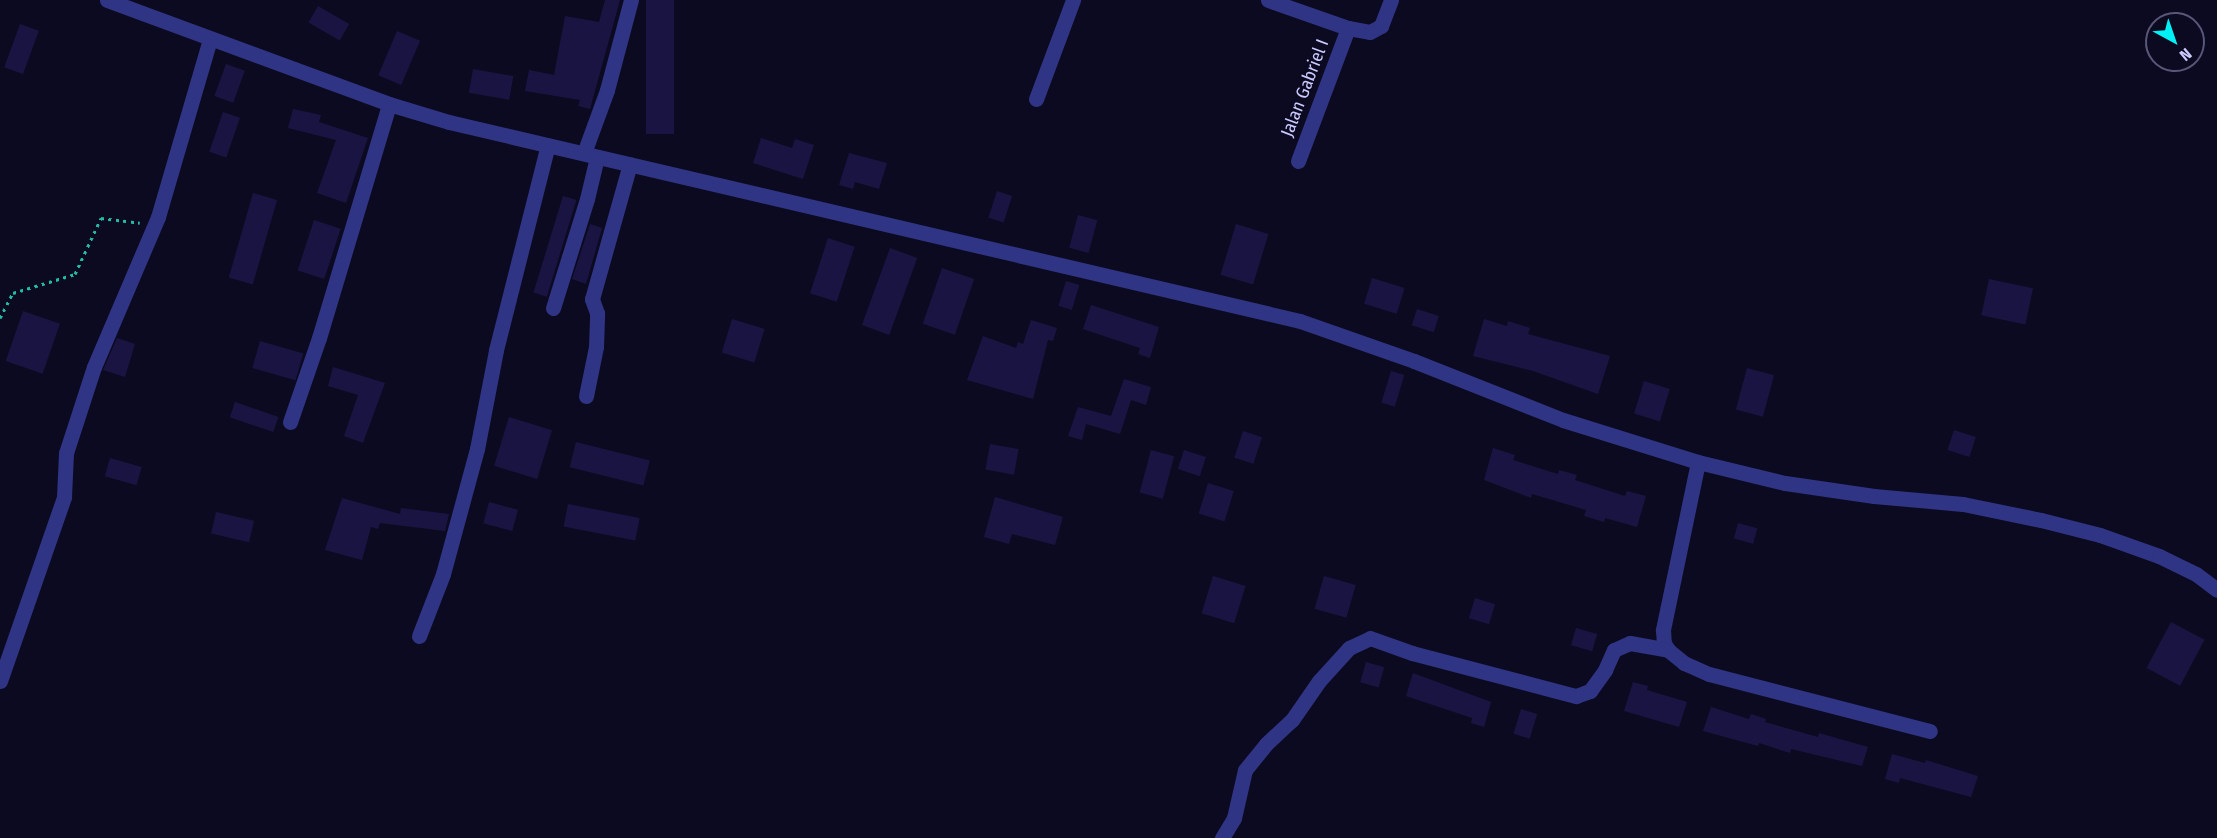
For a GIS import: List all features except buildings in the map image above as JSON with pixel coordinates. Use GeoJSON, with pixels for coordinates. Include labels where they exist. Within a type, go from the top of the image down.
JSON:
{"type":"FeatureCollection","features":[{"type":"Feature","properties":{"kind":"street"},"geometry":{"type":"LineString","coordinates":[[107,0],[389,104],[449,122],[1300,321],[1414,361],[1563,420],[1698,462],[1785,483],[1874,496],[1963,504],[2041,520],[2100,535],[2159,556],[2196,574],[2217,590]]}},
{"type":"Feature","properties":{"kind":"street"},"geometry":{"type":"LineString","coordinates":[[553,308],[631,0]]}},
{"type":"Feature","properties":{"kind":"street"},"geometry":{"type":"LineString","coordinates":[[1036,99],[1073,0]]}},
{"type":"Feature","properties":{"kind":"street"},"geometry":{"type":"LineString","coordinates":[[1268,0],[1301,5],[1348,28],[1370,32],[1381,26],[1391,0]]}},
{"type":"Feature","properties":{"kind":"street","name":"Jalan Gabriel I"},"geometry":{"type":"LineString","coordinates":[[1298,161],[1348,28]]}},
{"type":"Feature","properties":{"kind":"street"},"geometry":{"type":"LineString","coordinates":[[0,681],[64,497],[66,453],[94,368],[158,217],[210,39]]}},
{"type":"Feature","properties":{"kind":"street"},"geometry":{"type":"LineString","coordinates":[[290,422],[320,338],[389,104]]}},
{"type":"Feature","properties":{"kind":"street"},"geometry":{"type":"LineString","coordinates":[[419,636],[443,574],[477,449],[495,350],[548,145]]}},
{"type":"Feature","properties":{"kind":"street"},"geometry":{"type":"LineString","coordinates":[[586,396],[596,347],[597,314],[592,299],[630,164]]}},
{"type":"Feature","properties":{"kind":"street"},"geometry":{"type":"LineString","coordinates":[[1698,462],[1663,630],[1664,643],[1668,650],[1684,663],[1709,674],[1930,730]]}},
{"type":"Feature","properties":{"kind":"street"},"geometry":{"type":"LineString","coordinates":[[1222,838],[1234,818],[1245,770],[1266,744],[1292,720],[1319,681],[1349,648],[1370,638],[1412,653],[1576,696],[1590,691],[1605,670],[1614,650],[1630,643],[1668,650]]}},
{"type":"Feature","properties":{"kind":"path"},"geometry":{"type":"LineString","coordinates":[[0,318],[13,293],[75,274],[101,218],[149,224],[158,217]]}}]}
